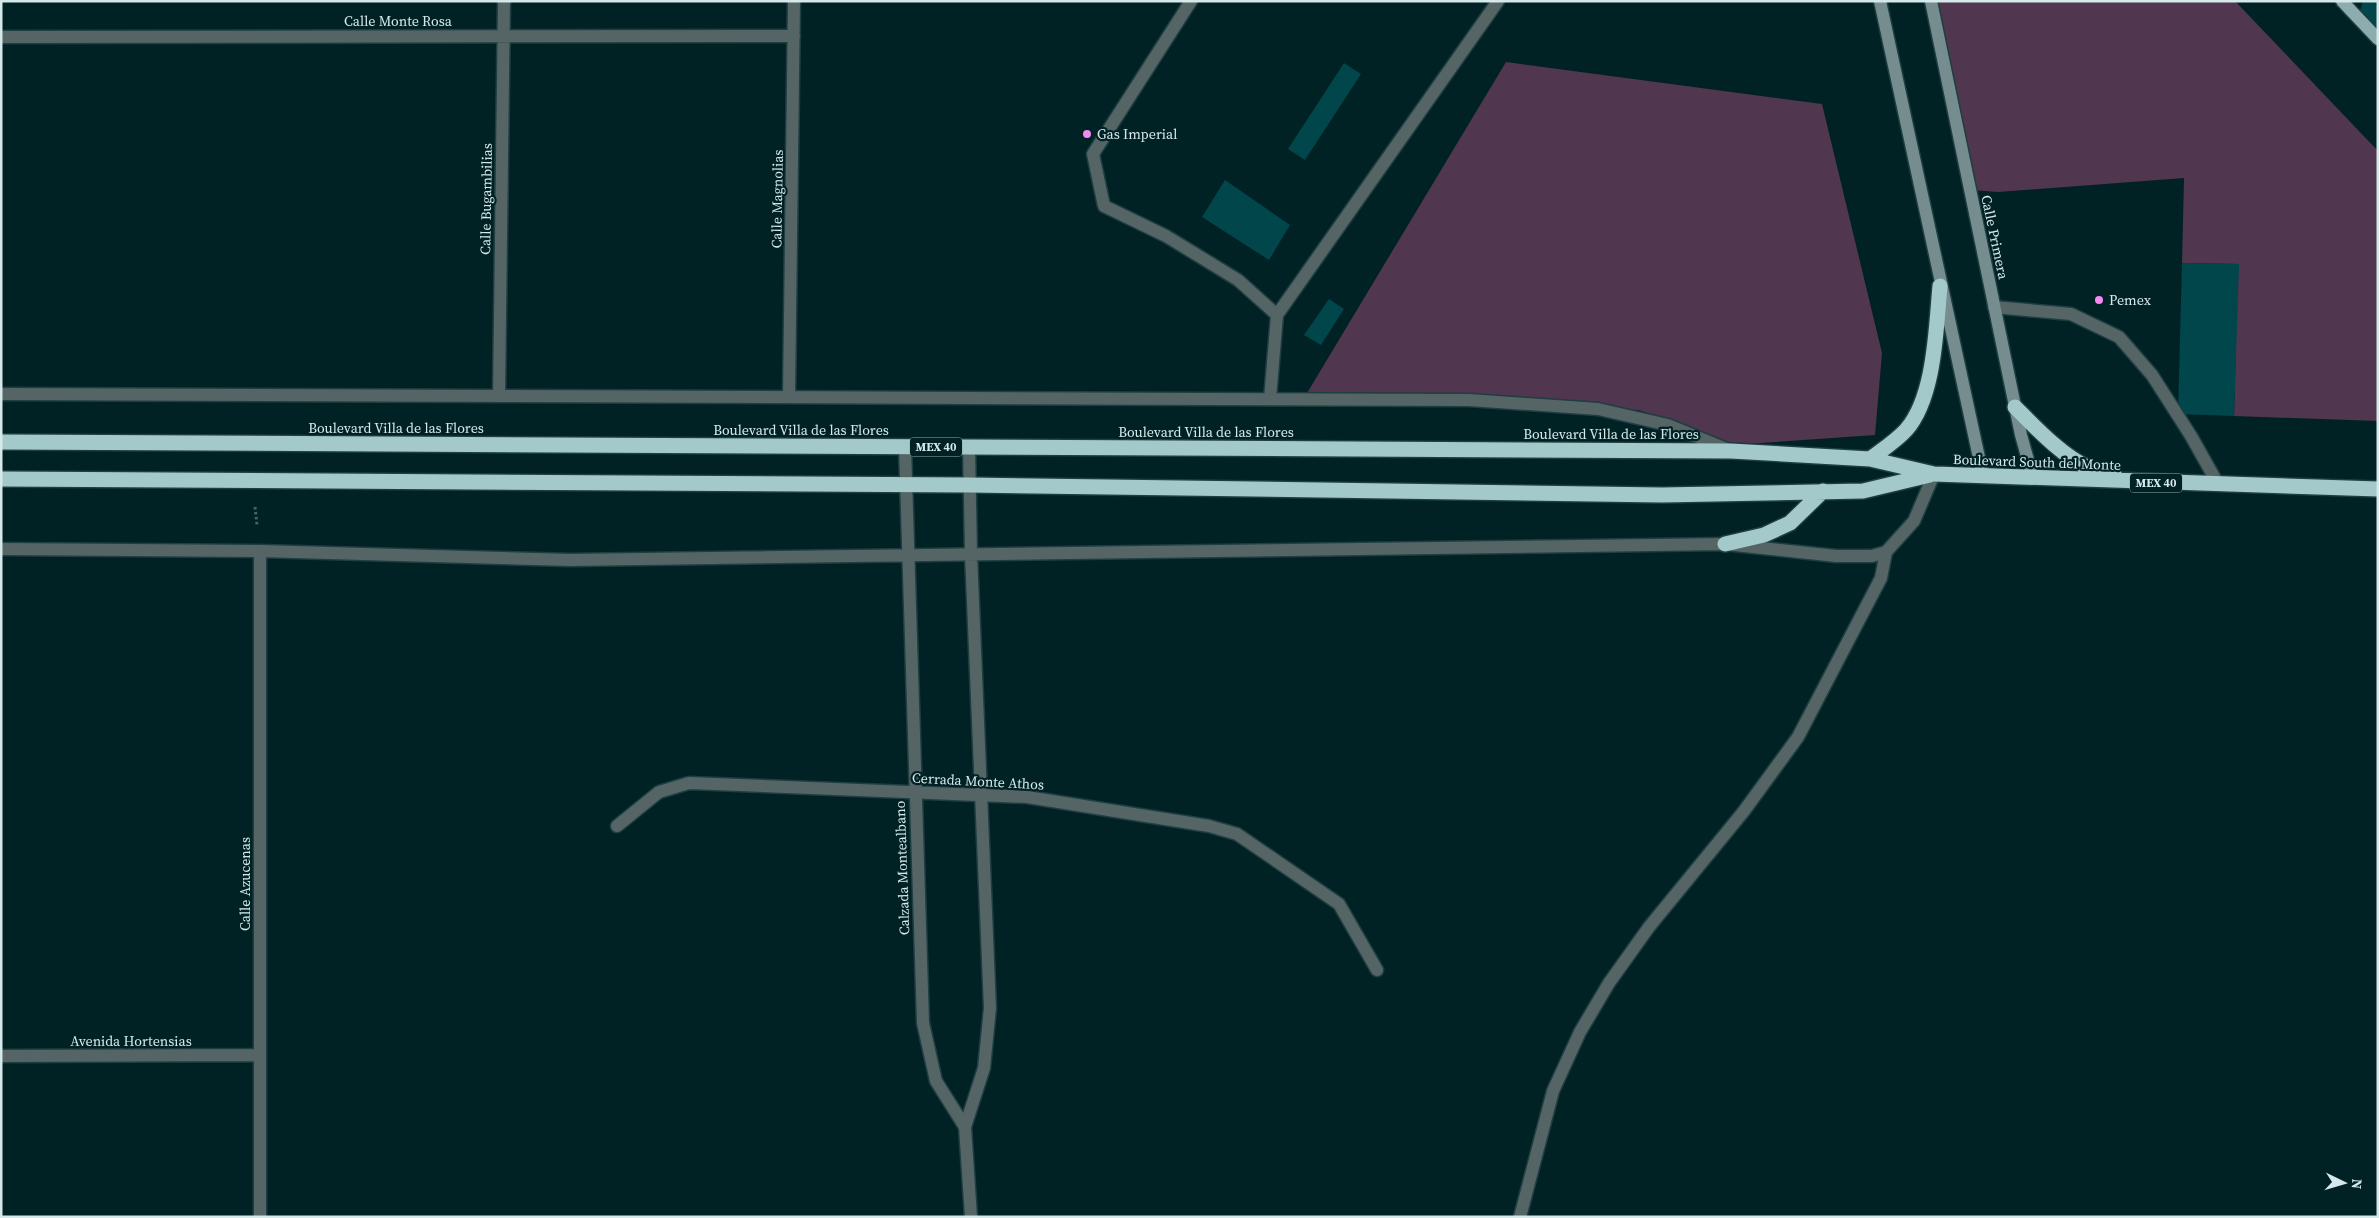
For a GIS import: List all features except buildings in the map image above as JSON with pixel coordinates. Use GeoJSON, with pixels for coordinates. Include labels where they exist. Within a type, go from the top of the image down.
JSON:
{"type":"FeatureCollection","features":[{"type":"Feature","properties":{"kind":"highway"},"geometry":{"type":"LineString","coordinates":[[1870,460],[1906,430],[1915,415],[1926,388],[1933,357],[1940,286]]}},
{"type":"Feature","properties":{"kind":"highway"},"geometry":{"type":"LineString","coordinates":[[2015,407],[2037,430],[2088,468],[2136,482]]}},
{"type":"Feature","properties":{"kind":"highway","name":"Boulevard Villa de las Flores"},"geometry":{"type":"LineString","coordinates":[[1,442],[1731,451],[1870,460]]}},
{"type":"Feature","properties":{"kind":"highway","name":"Boulevard South del Monte"},"geometry":{"type":"LineString","coordinates":[[1870,460],[1934,474],[2378,489]]}},
{"type":"Feature","properties":{"kind":"highway","name":"Boulevard South del Monte"},"geometry":{"type":"LineString","coordinates":[[1823,491],[1863,491],[1934,474]]}},
{"type":"Feature","properties":{"kind":"highway","name":"MEX 40"},"geometry":{"type":"LineString","coordinates":[[1,480],[970,485],[1662,495],[1823,491]]}},
{"type":"Feature","properties":{"kind":"highway"},"geometry":{"type":"LineString","coordinates":[[1725,544],[1764,536],[1790,524],[1823,491]]}},
{"type":"Feature","properties":{"kind":"main road"},"geometry":{"type":"LineString","coordinates":[[1880,1],[1940,286],[1983,476]]}},
{"type":"Feature","properties":{"kind":"main road","name":"Calle Primera"},"geometry":{"type":"LineString","coordinates":[[1931,1],[2015,407],[2033,478]]}},
{"type":"Feature","properties":{"kind":"main road"},"geometry":{"type":"LineString","coordinates":[[2342,1],[2378,39]]}},
{"type":"Feature","properties":{"kind":"street","name":"Calle Bugambilias"},"geometry":{"type":"LineString","coordinates":[[499,396],[504,1]]}},
{"type":"Feature","properties":{"kind":"street","name":"Calle Magnolias"},"geometry":{"type":"LineString","coordinates":[[789,397],[794,1]]}},
{"type":"Feature","properties":{"kind":"street"},"geometry":{"type":"LineString","coordinates":[[1191,1],[1093,154],[1104,206],[1166,236],[1238,280],[1276,314]]}},
{"type":"Feature","properties":{"kind":"street"},"geometry":{"type":"LineString","coordinates":[[1270,399],[1276,314],[1498,1]]}},
{"type":"Feature","properties":{"kind":"street","name":"Calle Monte Rosa"},"geometry":{"type":"LineString","coordinates":[[1,37],[794,36]]}},
{"type":"Feature","properties":{"kind":"street"},"geometry":{"type":"LineString","coordinates":[[1994,307],[2071,314],[2119,337],[2152,375],[2191,436],[2218,484]]}},
{"type":"Feature","properties":{"kind":"street"},"geometry":{"type":"LineString","coordinates":[[1,394],[1469,400],[1598,409],[1668,425],[1731,451]]}},
{"type":"Feature","properties":{"kind":"street","name":"Calzada Montealbano"},"geometry":{"type":"LineString","coordinates":[[905,447],[914,792],[923,1023],[936,1081],[965,1128]]}},
{"type":"Feature","properties":{"kind":"street","name":"Calzada Montealbano"},"geometry":{"type":"LineString","coordinates":[[970,447],[971,554],[990,1008],[984,1068],[965,1128],[971,1217]]}},
{"type":"Feature","properties":{"kind":"street"},"geometry":{"type":"LineString","coordinates":[[1520,1217],[1553,1092],[1580,1032],[1609,983],[1649,927],[1744,810],[1798,737],[1881,578],[1886,552],[1914,521],[1934,474]]}},
{"type":"Feature","properties":{"kind":"street"},"geometry":{"type":"LineString","coordinates":[[1,549],[260,551],[570,560],[1725,544],[1836,556],[1872,556],[1886,552]]}},
{"type":"Feature","properties":{"kind":"street","name":"Calle Azucenas"},"geometry":{"type":"LineString","coordinates":[[260,551],[260,1217]]}},
{"type":"Feature","properties":{"kind":"street","name":"Cerrada Monte Athos"},"geometry":{"type":"LineString","coordinates":[[617,826],[659,792],[689,783],[1028,797],[1209,826],[1237,834],[1339,904],[1377,970]]}},
{"type":"Feature","properties":{"kind":"street","name":"Avenida Hortensias"},"geometry":{"type":"LineString","coordinates":[[1,1056],[260,1055]]}},
{"type":"Feature","properties":{"kind":"path"},"geometry":{"type":"LineString","coordinates":[[252,481],[260,551]]}},
{"type":"Feature","properties":{"kind":"shaded area"},"geometry":{"type":"Polygon","coordinates":[[[1931,1],[2235,1],[2378,151],[2378,421],[2234,416],[2238,264],[2182,263],[2184,178],[1998,192],[1972,190],[1931,1]]]}},
{"type":"Feature","properties":{"kind":"shaded area"},"geometry":{"type":"Polygon","coordinates":[[[1506,62],[1822,104],[1882,353],[1875,435],[1732,445],[1639,410],[1304,398],[1506,62]]]}},
{"type":"Feature","properties":{"kind":"place","name":"Gas Imperial"},"geometry":{"type":"Point","coordinates":[1087,134]}},
{"type":"Feature","properties":{"kind":"place","name":"Pemex"},"geometry":{"type":"Point","coordinates":[2099,300]}}]}
